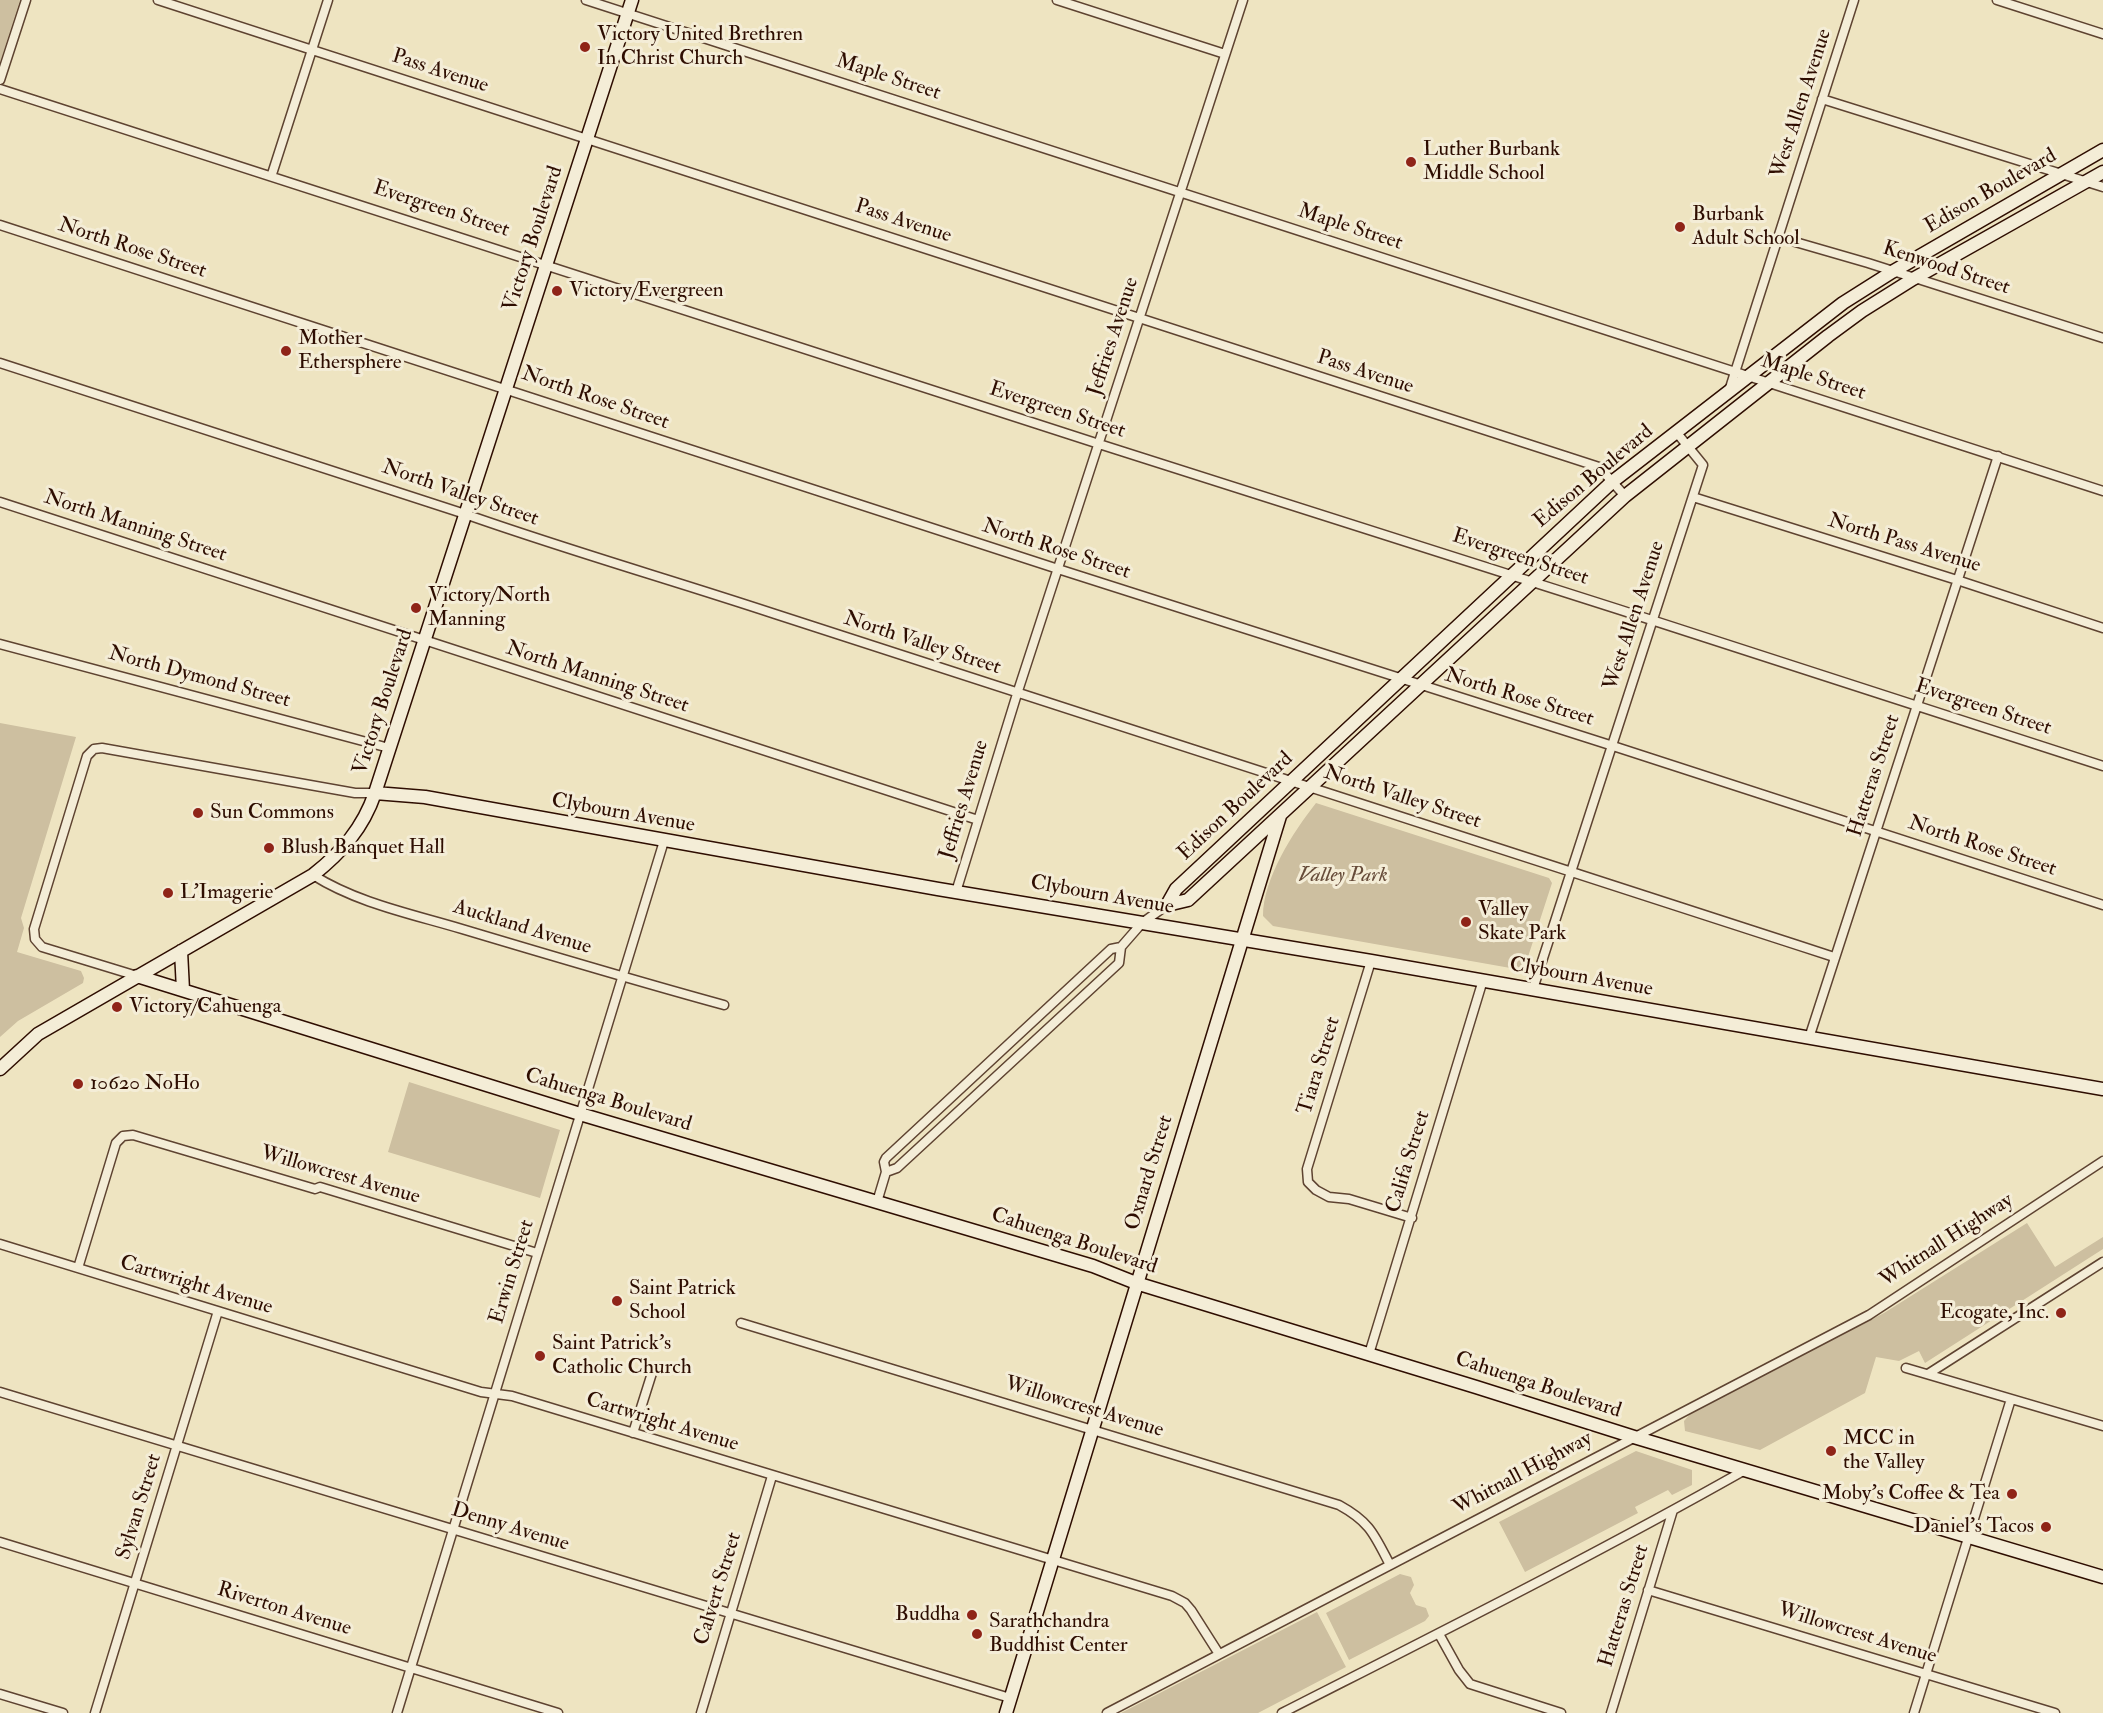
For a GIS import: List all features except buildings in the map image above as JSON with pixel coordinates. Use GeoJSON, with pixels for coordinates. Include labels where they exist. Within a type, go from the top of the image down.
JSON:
{"type":"FeatureCollection","features":[{"type":"Feature","properties":{"kind":"main road","name":"Victory Boulevard"},"geometry":{"type":"LineString","coordinates":[[0,1069],[38,1034],[313,875],[336,856],[363,823],[375,793],[632,0]]}},
{"type":"Feature","properties":{"kind":"main road","name":"Edison Boulevard"},"geometry":{"type":"LineString","coordinates":[[1167,905],[1176,889],[1612,482],[1844,303],[2103,150]]}},
{"type":"Feature","properties":{"kind":"main road","name":"Edison Boulevard"},"geometry":{"type":"LineString","coordinates":[[1167,905],[1188,900],[1625,496],[1769,382],[1845,324],[1913,279],[2103,172]]}},
{"type":"Feature","properties":{"kind":"main road","name":"Oxnard Street"},"geometry":{"type":"LineString","coordinates":[[1006,1713],[1291,782]]}},
{"type":"Feature","properties":{"kind":"main road","name":"Clybourn Avenue"},"geometry":{"type":"LineString","coordinates":[[375,793],[425,797],[956,892],[1483,980],[2103,1089]]}},
{"type":"Feature","properties":{"kind":"main road"},"geometry":{"type":"LineString","coordinates":[[181,951],[183,990]]}},
{"type":"Feature","properties":{"kind":"main road","name":"Cahuenga Boulevard"},"geometry":{"type":"LineString","coordinates":[[137,976],[580,1114],[1093,1266],[1136,1283],[1634,1437],[2103,1577]]}},
{"type":"Feature","properties":{"kind":"street"},"geometry":{"type":"LineString","coordinates":[[0,80],[26,0]]}},
{"type":"Feature","properties":{"kind":"street","name":"Pass Avenue"},"geometry":{"type":"LineString","coordinates":[[158,0],[1599,467],[1625,496]]}},
{"type":"Feature","properties":{"kind":"street"},"geometry":{"type":"LineString","coordinates":[[272,174],[328,0]]}},
{"type":"Feature","properties":{"kind":"street","name":"Maple Street"},"geometry":{"type":"LineString","coordinates":[[586,0],[2103,491]]}},
{"type":"Feature","properties":{"kind":"street"},"geometry":{"type":"LineString","coordinates":[[1057,0],[1225,54]]}},
{"type":"Feature","properties":{"kind":"street","name":"Jeffries Avenue"},"geometry":{"type":"LineString","coordinates":[[956,892],[1017,694],[1243,0]]}},
{"type":"Feature","properties":{"kind":"street","name":"West Allen Avenue"},"geometry":{"type":"LineString","coordinates":[[1729,391],[1854,0]]}},
{"type":"Feature","properties":{"kind":"street"},"geometry":{"type":"LineString","coordinates":[[1996,0],[2103,34]]}},
{"type":"Feature","properties":{"kind":"street","name":"Evergreen Street"},"geometry":{"type":"LineString","coordinates":[[0,89],[272,174],[1099,444],[1533,581],[2103,766]]}},
{"type":"Feature","properties":{"kind":"street"},"geometry":{"type":"LineString","coordinates":[[1822,99],[2103,187]]}},
{"type":"Feature","properties":{"kind":"street","name":"North Rose Street"},"geometry":{"type":"LineString","coordinates":[[0,225],[1058,569],[2103,905]]}},
{"type":"Feature","properties":{"kind":"street","name":"Kenwood Street"},"geometry":{"type":"LineString","coordinates":[[1778,237],[2103,338]]}},
{"type":"Feature","properties":{"kind":"street","name":"North Valley Street"},"geometry":{"type":"LineString","coordinates":[[0,363],[1834,957]]}},
{"type":"Feature","properties":{"kind":"street","name":"West Allen Avenue"},"geometry":{"type":"LineString","coordinates":[[1533,989],[1703,465],[1677,433]]}},
{"type":"Feature","properties":{"kind":"street","name":"Hatteras Street"},"geometry":{"type":"LineString","coordinates":[[1809,1038],[1998,456]]}},
{"type":"Feature","properties":{"kind":"street","name":"North Pass Avenue"},"geometry":{"type":"LineString","coordinates":[[1693,497],[2103,628]]}},
{"type":"Feature","properties":{"kind":"street","name":"North Manning Street"},"geometry":{"type":"LineString","coordinates":[[0,502],[978,820]]}},
{"type":"Feature","properties":{"kind":"street","name":"North Dymond Street"},"geometry":{"type":"LineString","coordinates":[[0,644],[389,748]]}},
{"type":"Feature","properties":{"kind":"street","name":"Clybourn Avenue"},"geometry":{"type":"LineString","coordinates":[[35,939],[34,929],[87,756],[94,749],[102,748],[355,793],[375,793]]}},
{"type":"Feature","properties":{"kind":"street","name":"Erwin Street"},"geometry":{"type":"LineString","coordinates":[[397,1713],[664,841]]}},
{"type":"Feature","properties":{"kind":"street","name":"Auckland Avenue"},"geometry":{"type":"LineString","coordinates":[[313,875],[332,887],[387,906],[623,978],[724,1005]]}},
{"type":"Feature","properties":{"kind":"street","name":"Edison Boulevard"},"geometry":{"type":"LineString","coordinates":[[886,1172],[897,1168],[1119,963],[1121,947],[1142,923],[1167,905]]}},
{"type":"Feature","properties":{"kind":"street","name":"Cahuenga Boulevard"},"geometry":{"type":"LineString","coordinates":[[35,939],[42,947],[137,976]]}},
{"type":"Feature","properties":{"kind":"street","name":"Edison Boulevard"},"geometry":{"type":"LineString","coordinates":[[877,1202],[886,1172],[884,1162],[886,1158],[1111,949],[1121,947]]}},
{"type":"Feature","properties":{"kind":"street","name":"Tiara Street"},"geometry":{"type":"LineString","coordinates":[[1371,961],[1307,1169],[1308,1182],[1316,1190],[1329,1197],[1349,1199],[1412,1218]]}},
{"type":"Feature","properties":{"kind":"street","name":"Califa Street"},"geometry":{"type":"LineString","coordinates":[[1369,1354],[1483,980]]}},
{"type":"Feature","properties":{"kind":"street","name":"Willowcrest Avenue"},"geometry":{"type":"LineString","coordinates":[[78,1268],[116,1143],[123,1136],[133,1135],[315,1189],[320,1187],[537,1253]]}},
{"type":"Feature","properties":{"kind":"street","name":"Whitnall Highway"},"geometry":{"type":"LineString","coordinates":[[1107,1713],[1869,1315],[2103,1161]]}},
{"type":"Feature","properties":{"kind":"street","name":"Cartwright Avenue"},"geometry":{"type":"LineString","coordinates":[[0,1244],[481,1392],[512,1396],[1172,1596],[1185,1603],[1219,1654]]}},
{"type":"Feature","properties":{"kind":"street"},"geometry":{"type":"LineString","coordinates":[[1928,1374],[2103,1262]]}},
{"type":"Feature","properties":{"kind":"street","name":"Sylvan Street"},"geometry":{"type":"LineString","coordinates":[[95,1713],[218,1311]]}},
{"type":"Feature","properties":{"kind":"street","name":"Willowcrest Avenue"},"geometry":{"type":"LineString","coordinates":[[741,1323],[1339,1505],[1357,1514],[1371,1528],[1390,1565]]}},
{"type":"Feature","properties":{"kind":"street"},"geometry":{"type":"LineString","coordinates":[[1906,1368],[2103,1426]]}},
{"type":"Feature","properties":{"kind":"street"},"geometry":{"type":"LineString","coordinates":[[633,1433],[652,1373]]}},
{"type":"Feature","properties":{"kind":"street","name":"Denny Avenue"},"geometry":{"type":"LineString","coordinates":[[0,1392],[1010,1698]]}},
{"type":"Feature","properties":{"kind":"street"},"geometry":{"type":"LineString","coordinates":[[1914,1713],[2011,1399]]}},
{"type":"Feature","properties":{"kind":"street"},"geometry":{"type":"LineString","coordinates":[[1282,1713],[1439,1634],[1744,1470]]}},
{"type":"Feature","properties":{"kind":"street","name":"Calvert Street"},"geometry":{"type":"LineString","coordinates":[[701,1713],[772,1476]]}},
{"type":"Feature","properties":{"kind":"street","name":"Hatteras Street"},"geometry":{"type":"LineString","coordinates":[[1611,1713],[1673,1510]]}},
{"type":"Feature","properties":{"kind":"street","name":"Riverton Avenue"},"geometry":{"type":"LineString","coordinates":[[0,1542],[558,1713]]}},
{"type":"Feature","properties":{"kind":"street","name":"Willowcrest Avenue"},"geometry":{"type":"LineString","coordinates":[[1648,1590],[2055,1713]]}},
{"type":"Feature","properties":{"kind":"street"},"geometry":{"type":"LineString","coordinates":[[1439,1634],[1459,1670],[1470,1684],[1561,1713]]}},
{"type":"Feature","properties":{"kind":"street"},"geometry":{"type":"LineString","coordinates":[[0,1694],[63,1713]]}},
{"type":"Feature","properties":{"kind":"green space"},"geometry":{"type":"Polygon","coordinates":[[[0,0],[20,0],[0,62],[0,0]]]}},
{"type":"Feature","properties":{"kind":"green space"},"geometry":{"type":"Polygon","coordinates":[[[0,723],[76,737],[21,918],[24,928],[17,952],[81,971],[84,978],[83,983],[18,1021],[0,1037],[0,723]]]}},
{"type":"Feature","properties":{"kind":"green space","name":"Valley Park"},"geometry":{"type":"Polygon","coordinates":[[[1316,803],[1549,878],[1552,883],[1526,963],[1516,969],[1273,926],[1263,916],[1268,887],[1289,842],[1316,803]]]}},
{"type":"Feature","properties":{"kind":"green space"},"geometry":{"type":"Polygon","coordinates":[[[409,1082],[560,1130],[540,1198],[388,1152],[409,1082]]]}},
{"type":"Feature","properties":{"kind":"green space"},"geometry":{"type":"Polygon","coordinates":[[[2027,1223],[2055,1267],[2103,1237],[2103,1249],[1925,1363],[1919,1351],[1899,1361],[1876,1357],[1865,1393],[1760,1450],[1685,1431],[1684,1421],[1691,1413],[1884,1313],[2027,1223]]]}},
{"type":"Feature","properties":{"kind":"green space"},"geometry":{"type":"Polygon","coordinates":[[[1636,1451],[1692,1470],[1692,1485],[1672,1495],[1668,1490],[1635,1507],[1638,1513],[1525,1572],[1499,1522],[1636,1451]]]}},
{"type":"Feature","properties":{"kind":"green space"},"geometry":{"type":"Polygon","coordinates":[[[1400,1574],[1411,1577],[1414,1585],[1410,1593],[1416,1605],[1426,1608],[1429,1616],[1425,1621],[1349,1660],[1326,1613],[1400,1574]]]}},
{"type":"Feature","properties":{"kind":"green space"},"geometry":{"type":"Polygon","coordinates":[[[1317,1612],[1346,1667],[1258,1713],[1121,1713],[1317,1612]]]}},
{"type":"Feature","properties":{"kind":"place","name":"Victory United Brethren In Christ Church"},"geometry":{"type":"Point","coordinates":[585,47]}},
{"type":"Feature","properties":{"kind":"place","name":"Luther Burbank Middle School"},"geometry":{"type":"Point","coordinates":[1411,162]}},
{"type":"Feature","properties":{"kind":"place","name":"Burbank Adult School"},"geometry":{"type":"Point","coordinates":[1680,227]}},
{"type":"Feature","properties":{"kind":"place","name":"Victory/Evergreen"},"geometry":{"type":"Point","coordinates":[557,291]}},
{"type":"Feature","properties":{"kind":"place","name":"Mother Ethersphere"},"geometry":{"type":"Point","coordinates":[286,351]}},
{"type":"Feature","properties":{"kind":"place","name":"Victory/North Manning"},"geometry":{"type":"Point","coordinates":[416,608]}},
{"type":"Feature","properties":{"kind":"place","name":"Sun Commons"},"geometry":{"type":"Point","coordinates":[198,813]}},
{"type":"Feature","properties":{"kind":"place","name":"Blush Banquet Hall"},"geometry":{"type":"Point","coordinates":[269,848]}},
{"type":"Feature","properties":{"kind":"place","name":"L'Imagerie"},"geometry":{"type":"Point","coordinates":[168,893]}},
{"type":"Feature","properties":{"kind":"place","name":"Valley Skate Park"},"geometry":{"type":"Point","coordinates":[1466,922]}},
{"type":"Feature","properties":{"kind":"place","name":"Victory/Cahuenga"},"geometry":{"type":"Point","coordinates":[117,1007]}},
{"type":"Feature","properties":{"kind":"place","name":"10620 NoHo"},"geometry":{"type":"Point","coordinates":[78,1084]}},
{"type":"Feature","properties":{"kind":"place","name":"Saint Patrick School"},"geometry":{"type":"Point","coordinates":[617,1301]}},
{"type":"Feature","properties":{"kind":"place","name":"Ecogate, Inc."},"geometry":{"type":"Point","coordinates":[2061,1313]}},
{"type":"Feature","properties":{"kind":"place","name":"Saint Patrick's Catholic Church"},"geometry":{"type":"Point","coordinates":[540,1356]}},
{"type":"Feature","properties":{"kind":"place","name":"MCC in the Valley"},"geometry":{"type":"Point","coordinates":[1831,1451]}},
{"type":"Feature","properties":{"kind":"place","name":"Moby's Coffee & Tea"},"geometry":{"type":"Point","coordinates":[2012,1494]}},
{"type":"Feature","properties":{"kind":"place","name":"Daniel's Tacos"},"geometry":{"type":"Point","coordinates":[2046,1527]}},
{"type":"Feature","properties":{"kind":"place","name":"Buddha"},"geometry":{"type":"Point","coordinates":[972,1615]}},
{"type":"Feature","properties":{"kind":"place","name":"Sarathchandra Buddhist Center"},"geometry":{"type":"Point","coordinates":[977,1634]}}]}
